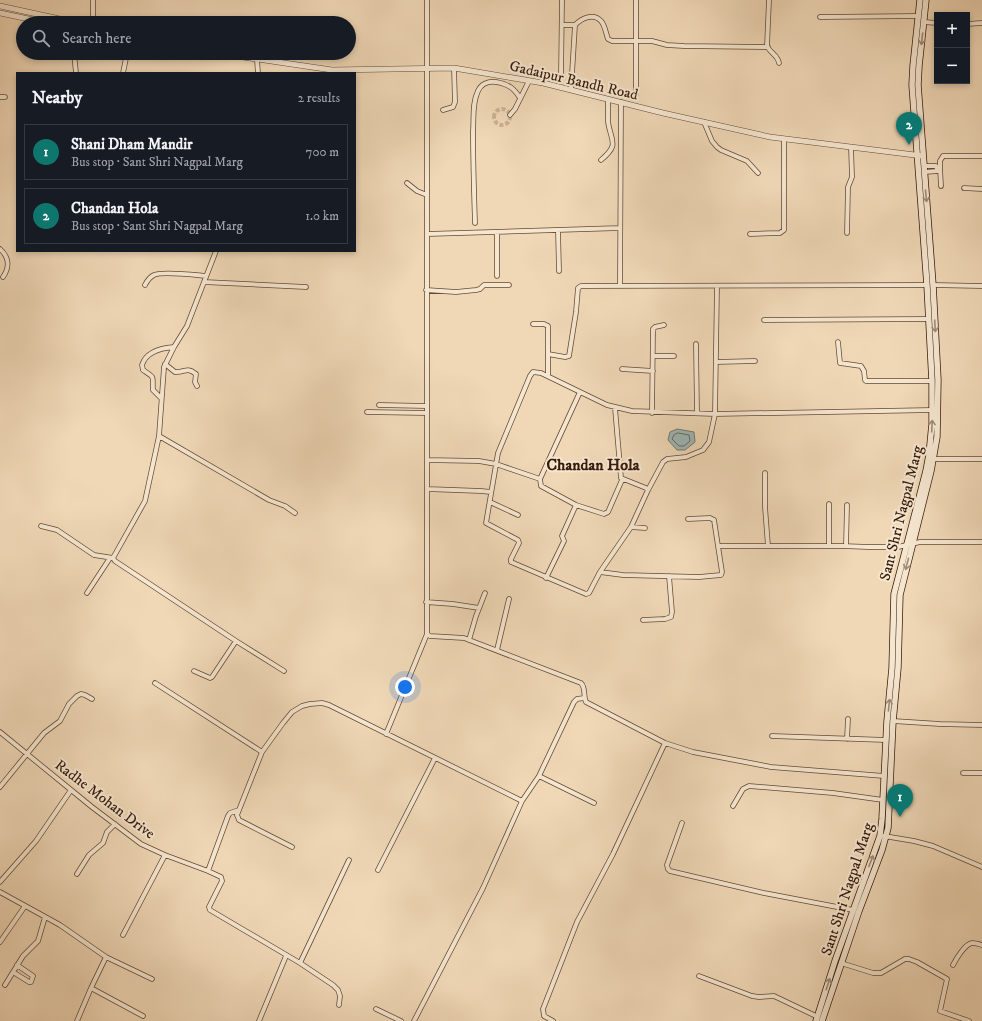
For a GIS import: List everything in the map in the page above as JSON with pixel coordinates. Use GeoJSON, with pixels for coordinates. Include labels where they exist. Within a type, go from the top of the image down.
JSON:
{"type":"FeatureCollection","features":[{"type":"Feature","properties":{"kind":"main road","name":"Sant Shri Nagpal Marg"},"geometry":{"type":"LineString","coordinates":[[817,1019],[853,910],[883,836],[882,819],[886,740],[892,668],[894,594],[929,455],[932,410],[932,381],[928,319],[930,285],[920,156],[912,80],[920,0]]}},
{"type":"Feature","properties":{"kind":"main road","name":"Sant Shri Nagpal Marg"},"geometry":{"type":"LineString","coordinates":[[822,1021],[888,819],[893,721],[898,668],[900,595],[923,506],[934,459],[937,437],[938,410],[924,169],[920,156],[918,84],[926,0]]}},
{"type":"Feature","properties":{"kind":"street"},"geometry":{"type":"LineString","coordinates":[[93,0],[93,16]]}},
{"type":"Feature","properties":{"kind":"street"},"geometry":{"type":"LineString","coordinates":[[386,734],[427,634],[427,0]]}},
{"type":"Feature","properties":{"kind":"street"},"geometry":{"type":"LineString","coordinates":[[561,76],[562,0]]}},
{"type":"Feature","properties":{"kind":"street"},"geometry":{"type":"LineString","coordinates":[[636,0],[636,94]]}},
{"type":"Feature","properties":{"kind":"street"},"geometry":{"type":"LineString","coordinates":[[768,47],[769,0]]}},
{"type":"Feature","properties":{"kind":"street"},"geometry":{"type":"LineString","coordinates":[[0,6],[46,16]]}},
{"type":"Feature","properties":{"kind":"street"},"geometry":{"type":"LineString","coordinates":[[0,13],[16,16]]}},
{"type":"Feature","properties":{"kind":"street"},"geometry":{"type":"LineString","coordinates":[[820,17],[918,16]]}},
{"type":"Feature","properties":{"kind":"street"},"geometry":{"type":"LineString","coordinates":[[562,25],[575,25],[584,18],[597,18],[602,21],[608,39],[616,42],[656,41],[684,46],[768,47],[776,55],[779,63]]}},
{"type":"Feature","properties":{"kind":"street"},"geometry":{"type":"LineString","coordinates":[[924,22],[934,23]]}},
{"type":"Feature","properties":{"kind":"street"},"geometry":{"type":"LineString","coordinates":[[970,24],[982,23]]}},
{"type":"Feature","properties":{"kind":"street"},"geometry":{"type":"LineString","coordinates":[[571,90],[575,25]]}},
{"type":"Feature","properties":{"kind":"street"},"geometry":{"type":"LineString","coordinates":[[75,60],[76,72]]}},
{"type":"Feature","properties":{"kind":"street"},"geometry":{"type":"LineString","coordinates":[[123,72],[126,60]]}},
{"type":"Feature","properties":{"kind":"street"},"geometry":{"type":"LineString","coordinates":[[257,60],[258,72]]}},
{"type":"Feature","properties":{"kind":"street","name":"Gadaipur Bandh Road"},"geometry":{"type":"LineString","coordinates":[[257,60],[267,60],[324,71],[454,68],[571,90],[608,100],[770,137],[920,156]]}},
{"type":"Feature","properties":{"kind":"street"},"geometry":{"type":"LineString","coordinates":[[443,110],[453,106],[455,102],[454,68]]}},
{"type":"Feature","properties":{"kind":"street"},"geometry":{"type":"LineString","coordinates":[[510,115],[529,81]]}},
{"type":"Feature","properties":{"kind":"street"},"geometry":{"type":"LineString","coordinates":[[475,223],[474,106],[477,92],[484,84],[493,82],[512,87],[520,98]]}},
{"type":"Feature","properties":{"kind":"street"},"geometry":{"type":"LineString","coordinates":[[0,97],[5,97]]}},
{"type":"Feature","properties":{"kind":"street"},"geometry":{"type":"LineString","coordinates":[[601,160],[611,151],[613,146],[613,138],[608,122],[608,100]]}},
{"type":"Feature","properties":{"kind":"street"},"geometry":{"type":"LineString","coordinates":[[620,102],[620,286]]}},
{"type":"Feature","properties":{"kind":"street"},"geometry":{"type":"LineString","coordinates":[[704,122],[712,140],[717,147],[747,161],[758,173]]}},
{"type":"Feature","properties":{"kind":"street"},"geometry":{"type":"LineString","coordinates":[[750,234],[780,233],[784,230],[784,139]]}},
{"type":"Feature","properties":{"kind":"street"},"geometry":{"type":"LineString","coordinates":[[847,233],[848,187],[852,177],[851,147]]}},
{"type":"Feature","properties":{"kind":"street"},"geometry":{"type":"LineString","coordinates":[[941,186],[939,168],[940,160],[943,156],[982,156]]}},
{"type":"Feature","properties":{"kind":"street"},"geometry":{"type":"LineString","coordinates":[[924,169],[936,166],[939,168]]}},
{"type":"Feature","properties":{"kind":"street"},"geometry":{"type":"LineString","coordinates":[[406,183],[417,191],[427,195]]}},
{"type":"Feature","properties":{"kind":"street"},"geometry":{"type":"LineString","coordinates":[[964,188],[982,188]]}},
{"type":"Feature","properties":{"kind":"street"},"geometry":{"type":"LineString","coordinates":[[427,234],[620,228]]}},
{"type":"Feature","properties":{"kind":"street"},"geometry":{"type":"LineString","coordinates":[[558,230],[559,271]]}},
{"type":"Feature","properties":{"kind":"street"},"geometry":{"type":"LineString","coordinates":[[497,232],[497,276]]}},
{"type":"Feature","properties":{"kind":"street"},"geometry":{"type":"LineString","coordinates":[[0,249],[5,255],[8,264],[7,270],[3,277]]}},
{"type":"Feature","properties":{"kind":"street"},"geometry":{"type":"LineString","coordinates":[[87,593],[111,558],[145,501],[160,436],[161,398],[165,364],[187,326],[216,252]]}},
{"type":"Feature","properties":{"kind":"street"},"geometry":{"type":"LineString","coordinates":[[145,285],[151,277],[156,274],[206,276]]}},
{"type":"Feature","properties":{"kind":"street"},"geometry":{"type":"LineString","coordinates":[[204,282],[306,288]]}},
{"type":"Feature","properties":{"kind":"street"},"geometry":{"type":"LineString","coordinates":[[426,290],[471,291],[479,290],[484,285],[509,285]]}},
{"type":"Feature","properties":{"kind":"street"},"geometry":{"type":"LineString","coordinates":[[548,354],[565,357],[569,356],[578,287],[581,286],[982,286]]}},
{"type":"Feature","properties":{"kind":"street"},"geometry":{"type":"LineString","coordinates":[[717,286],[715,414],[709,442],[705,448],[686,456],[668,459],[663,462],[631,527],[600,572],[590,592],[586,594],[511,562],[518,545],[518,541],[486,524],[486,521],[499,451],[531,373],[538,372],[548,376],[615,408],[652,413],[715,414],[932,410]]}},
{"type":"Feature","properties":{"kind":"street"},"geometry":{"type":"LineString","coordinates":[[764,320],[928,319]]}},
{"type":"Feature","properties":{"kind":"street"},"geometry":{"type":"LineString","coordinates":[[533,324],[544,324],[548,326],[548,376]]}},
{"type":"Feature","properties":{"kind":"street"},"geometry":{"type":"LineString","coordinates":[[652,413],[653,329],[655,326],[664,325]]}},
{"type":"Feature","properties":{"kind":"street"},"geometry":{"type":"LineString","coordinates":[[838,342],[840,363],[861,366],[866,381],[932,381]]}},
{"type":"Feature","properties":{"kind":"street"},"geometry":{"type":"LineString","coordinates":[[696,344],[697,413]]}},
{"type":"Feature","properties":{"kind":"street"},"geometry":{"type":"LineString","coordinates":[[161,398],[153,390],[153,376],[143,370],[142,365],[148,355],[164,348],[174,347]]}},
{"type":"Feature","properties":{"kind":"street"},"geometry":{"type":"LineString","coordinates":[[653,356],[674,356]]}},
{"type":"Feature","properties":{"kind":"street"},"geometry":{"type":"LineString","coordinates":[[716,362],[755,361]]}},
{"type":"Feature","properties":{"kind":"street"},"geometry":{"type":"LineString","coordinates":[[165,364],[175,372],[188,370],[192,371],[196,374],[195,382],[197,386]]}},
{"type":"Feature","properties":{"kind":"street"},"geometry":{"type":"LineString","coordinates":[[622,369],[653,371]]}},
{"type":"Feature","properties":{"kind":"street"},"geometry":{"type":"LineString","coordinates":[[580,392],[540,479],[541,486],[576,505],[601,513],[608,512],[622,480],[620,475],[615,408]]}},
{"type":"Feature","properties":{"kind":"street"},"geometry":{"type":"LineString","coordinates":[[379,405],[427,406]]}},
{"type":"Feature","properties":{"kind":"street"},"geometry":{"type":"LineString","coordinates":[[367,412],[427,413]]}},
{"type":"Feature","properties":{"kind":"street"},"geometry":{"type":"LineString","coordinates":[[160,436],[269,500],[285,506],[294,513]]}},
{"type":"Feature","properties":{"kind":"street"},"geometry":{"type":"LineString","coordinates":[[934,459],[982,459]]}},
{"type":"Feature","properties":{"kind":"street"},"geometry":{"type":"LineString","coordinates":[[427,460],[478,461],[496,464],[540,479]]}},
{"type":"Feature","properties":{"kind":"street"},"geometry":{"type":"LineString","coordinates":[[765,473],[765,507],[768,546]]}},
{"type":"Feature","properties":{"kind":"street"},"geometry":{"type":"LineString","coordinates":[[622,480],[648,490]]}},
{"type":"Feature","properties":{"kind":"street"},"geometry":{"type":"LineString","coordinates":[[427,489],[491,492]]}},
{"type":"Feature","properties":{"kind":"street"},"geometry":{"type":"LineString","coordinates":[[490,502],[518,515]]}},
{"type":"Feature","properties":{"kind":"street"},"geometry":{"type":"LineString","coordinates":[[829,504],[829,546]]}},
{"type":"Feature","properties":{"kind":"street"},"geometry":{"type":"LineString","coordinates":[[546,578],[564,541],[562,536],[576,505]]}},
{"type":"Feature","properties":{"kind":"street"},"geometry":{"type":"LineString","coordinates":[[846,546],[847,505]]}},
{"type":"Feature","properties":{"kind":"street"},"geometry":{"type":"LineString","coordinates":[[600,572],[623,575],[699,577],[721,575],[722,572],[714,520],[710,518],[688,519]]}},
{"type":"Feature","properties":{"kind":"street"},"geometry":{"type":"LineString","coordinates":[[41,526],[57,530],[94,555],[111,558],[284,671]]}},
{"type":"Feature","properties":{"kind":"street"},"geometry":{"type":"LineString","coordinates":[[631,527],[645,528]]}},
{"type":"Feature","properties":{"kind":"street"},"geometry":{"type":"LineString","coordinates":[[718,546],[898,547],[913,542],[982,542]]}},
{"type":"Feature","properties":{"kind":"street"},"geometry":{"type":"LineString","coordinates":[[643,620],[665,619],[671,617],[672,612],[669,576]]}},
{"type":"Feature","properties":{"kind":"street"},"geometry":{"type":"LineString","coordinates":[[469,640],[485,592]]}},
{"type":"Feature","properties":{"kind":"street"},"geometry":{"type":"LineString","coordinates":[[497,650],[509,599]]}},
{"type":"Feature","properties":{"kind":"street"},"geometry":{"type":"LineString","coordinates":[[426,602],[479,608]]}},
{"type":"Feature","properties":{"kind":"street"},"geometry":{"type":"LineString","coordinates":[[427,634],[430,636],[462,637],[581,683],[584,687],[584,698],[586,702],[666,743],[694,752],[771,767],[884,776]]}},
{"type":"Feature","properties":{"kind":"street"},"geometry":{"type":"LineString","coordinates":[[194,671],[210,678],[212,677],[236,641]]}},
{"type":"Feature","properties":{"kind":"street"},"geometry":{"type":"LineString","coordinates":[[155,683],[262,752]]}},
{"type":"Feature","properties":{"kind":"street"},"geometry":{"type":"LineString","coordinates":[[0,787],[44,733],[60,721],[69,704],[76,696],[81,694],[92,699]]}},
{"type":"Feature","properties":{"kind":"street"},"geometry":{"type":"LineString","coordinates":[[414,1021],[483,888],[522,801],[539,776],[574,702],[577,699],[584,698]]}},
{"type":"Feature","properties":{"kind":"street"},"geometry":{"type":"LineString","coordinates":[[292,847],[239,820],[237,815],[262,752],[292,712],[302,706],[310,704],[329,705],[522,801]]}},
{"type":"Feature","properties":{"kind":"street"},"geometry":{"type":"LineString","coordinates":[[847,739],[848,719]]}},
{"type":"Feature","properties":{"kind":"street"},"geometry":{"type":"LineString","coordinates":[[893,721],[982,725]]}},
{"type":"Feature","properties":{"kind":"street","name":"Radhe Mohan Drive"},"geometry":{"type":"LineString","coordinates":[[0,732],[71,790],[141,844],[165,855],[208,870],[221,877],[222,881],[209,908],[210,910],[286,956]]}},
{"type":"Feature","properties":{"kind":"street"},"geometry":{"type":"LineString","coordinates":[[772,736],[886,740]]}},
{"type":"Feature","properties":{"kind":"street"},"geometry":{"type":"LineString","coordinates":[[553,1021],[544,1016],[543,1009],[573,933],[666,743]]}},
{"type":"Feature","properties":{"kind":"street"},"geometry":{"type":"LineString","coordinates":[[378,870],[435,758]]}},
{"type":"Feature","properties":{"kind":"street"},"geometry":{"type":"LineString","coordinates":[[963,773],[982,773]]}},
{"type":"Feature","properties":{"kind":"street"},"geometry":{"type":"LineString","coordinates":[[539,776],[594,803]]}},
{"type":"Feature","properties":{"kind":"street"},"geometry":{"type":"LineString","coordinates":[[733,806],[743,789],[749,786],[833,793],[883,800]]}},
{"type":"Feature","properties":{"kind":"street"},"geometry":{"type":"LineString","coordinates":[[0,882],[36,841],[71,790]]}},
{"type":"Feature","properties":{"kind":"street"},"geometry":{"type":"LineString","coordinates":[[208,870],[228,816],[230,813],[239,810]]}},
{"type":"Feature","properties":{"kind":"street"},"geometry":{"type":"LineString","coordinates":[[682,823],[667,865],[670,871],[764,893],[853,910]]}},
{"type":"Feature","properties":{"kind":"street"},"geometry":{"type":"LineString","coordinates":[[77,874],[89,856],[103,844],[106,834],[115,824]]}},
{"type":"Feature","properties":{"kind":"street"},"geometry":{"type":"LineString","coordinates":[[883,836],[933,846],[982,867]]}},
{"type":"Feature","properties":{"kind":"street"},"geometry":{"type":"LineString","coordinates":[[123,935],[165,855]]}},
{"type":"Feature","properties":{"kind":"street"},"geometry":{"type":"LineString","coordinates":[[300,963],[349,860]]}},
{"type":"Feature","properties":{"kind":"street"},"geometry":{"type":"LineString","coordinates":[[0,892],[76,935],[106,958],[152,979]]}},
{"type":"Feature","properties":{"kind":"street"},"geometry":{"type":"LineString","coordinates":[[0,942],[25,906]]}},
{"type":"Feature","properties":{"kind":"street"},"geometry":{"type":"LineString","coordinates":[[5,985],[23,956],[38,941],[45,917]]}},
{"type":"Feature","properties":{"kind":"street"},"geometry":{"type":"LineString","coordinates":[[953,965],[958,956],[970,944],[974,943],[982,945]]}},
{"type":"Feature","properties":{"kind":"street"},"geometry":{"type":"LineString","coordinates":[[259,1021],[286,956],[300,963],[336,987],[340,998],[339,1005]]}},
{"type":"Feature","properties":{"kind":"street"},"geometry":{"type":"LineString","coordinates":[[77,1021],[106,958]]}},
{"type":"Feature","properties":{"kind":"street"},"geometry":{"type":"LineString","coordinates":[[841,963],[880,973],[905,960],[914,960],[947,979],[940,1011],[969,1021]]}},
{"type":"Feature","properties":{"kind":"street"},"geometry":{"type":"LineString","coordinates":[[13,972],[31,982],[33,976],[17,965]]}},
{"type":"Feature","properties":{"kind":"street"},"geometry":{"type":"LineString","coordinates":[[699,976],[752,996],[774,996],[817,1019]]}},
{"type":"Feature","properties":{"kind":"street"},"geometry":{"type":"LineString","coordinates":[[91,988],[143,1016]]}},
{"type":"Feature","properties":{"kind":"street"},"geometry":{"type":"LineString","coordinates":[[376,1009],[401,1021]]}},
{"type":"Feature","properties":{"kind":"water"},"geometry":{"type":"Polygon","coordinates":[[[677,429],[694,432],[695,442],[685,450],[677,450],[668,440],[670,432],[677,429]]]}},
{"type":"Feature","properties":{"kind":"tunnel"},"geometry":{"type":"LineString","coordinates":[[502,109],[508,111],[510,117],[508,123],[502,125],[496,123],[494,117],[496,111],[502,109]]}},
{"type":"Feature","properties":{"kind":"place","name":"Chandan Hola"},"geometry":{"type":"Point","coordinates":[909,145]}},
{"type":"Feature","properties":{"kind":"place","name":"Shani Dham Mandir"},"geometry":{"type":"Point","coordinates":[900,817]}},
{"type":"Feature","properties":{"kind":"district","name":"Chandan Hola"},"geometry":{"type":"Point","coordinates":[593,464]}}]}
